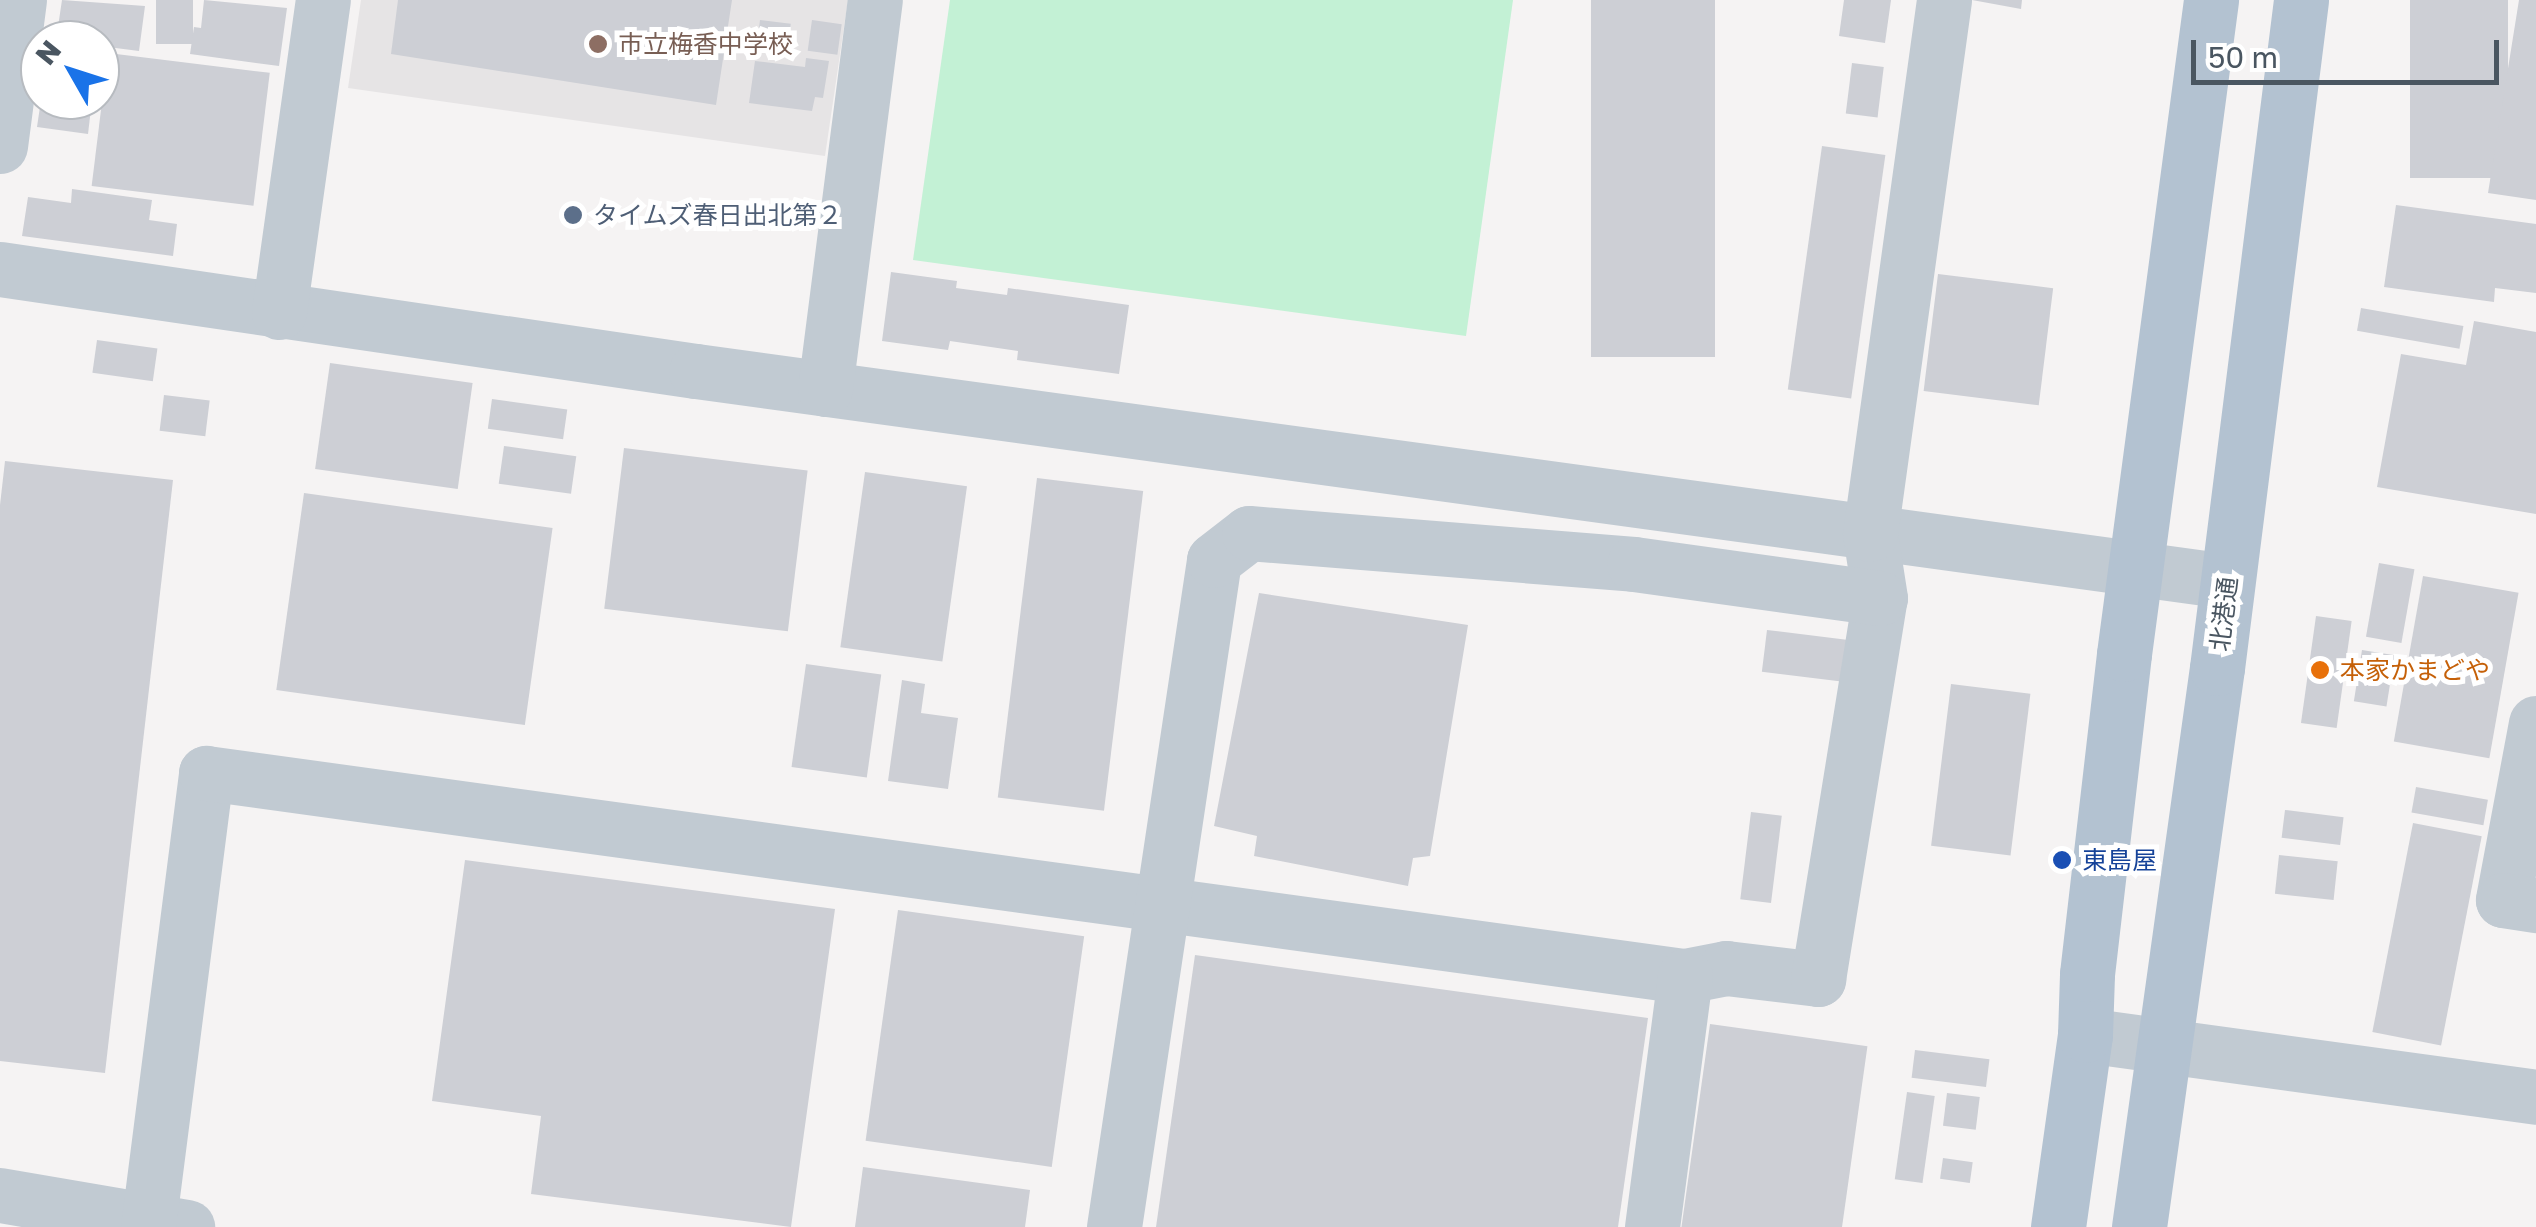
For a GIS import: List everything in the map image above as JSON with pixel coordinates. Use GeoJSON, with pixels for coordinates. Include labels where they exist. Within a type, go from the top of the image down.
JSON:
{"type":"FeatureCollection","features":[{"type":"Feature","properties":{"kind":"main road"},"geometry":{"type":"LineString","coordinates":[[2058,1227],[2084,1036],[2087,974],[2136,568],[2211,0]]}},
{"type":"Feature","properties":{"kind":"main road","name":"北港通"},"geometry":{"type":"LineString","coordinates":[[2139,1227],[2228,581],[2301,0]]}},
{"type":"Feature","properties":{"kind":"street"},"geometry":{"type":"LineString","coordinates":[[0,146],[19,0]]}},
{"type":"Feature","properties":{"kind":"street"},"geometry":{"type":"LineString","coordinates":[[279,312],[323,0]]}},
{"type":"Feature","properties":{"kind":"street"},"geometry":{"type":"LineString","coordinates":[[825,388],[876,0]]}},
{"type":"Feature","properties":{"kind":"street"},"geometry":{"type":"LineString","coordinates":[[0,1195],[161,1225],[206,773],[1685,976],[1726,968],[1818,979],[1880,598],[1870,534],[1944,0]]}},
{"type":"Feature","properties":{"kind":"street"},"geometry":{"type":"LineString","coordinates":[[0,269],[279,312],[2228,581]]}},
{"type":"Feature","properties":{"kind":"street"},"geometry":{"type":"LineString","coordinates":[[1114,1227],[1214,560],[1250,533],[1634,564],[1880,598]]}},
{"type":"Feature","properties":{"kind":"street"},"geometry":{"type":"LineString","coordinates":[[2536,723],[2503,900],[2536,905]]}},
{"type":"Feature","properties":{"kind":"street"},"geometry":{"type":"LineString","coordinates":[[1652,1227],[1685,976]]}},
{"type":"Feature","properties":{"kind":"street"},"geometry":{"type":"LineString","coordinates":[[2084,1036],[2536,1097]]}},
{"type":"Feature","properties":{"kind":"shaded area","name":"市立梅香中学校"},"geometry":{"type":"Polygon","coordinates":[[[361,0],[848,0],[825,156],[348,88],[361,0]]]}},
{"type":"Feature","properties":{"kind":"green space"},"geometry":{"type":"Polygon","coordinates":[[[950,0],[1513,0],[1466,336],[913,260],[950,0]]]}},
{"type":"Feature","properties":{"kind":"building"},"geometry":{"type":"Polygon","coordinates":[[[62,0],[145,6],[139,51],[120,49],[120,20],[59,20],[62,0]]]}},
{"type":"Feature","properties":{"kind":"building"},"geometry":{"type":"Polygon","coordinates":[[[156,0],[193,0],[193,44],[156,44],[156,0]]]}},
{"type":"Feature","properties":{"kind":"building"},"geometry":{"type":"Polygon","coordinates":[[[204,0],[287,8],[279,66],[190,54],[194,27],[201,28],[204,0]]]}},
{"type":"Feature","properties":{"kind":"building"},"geometry":{"type":"Polygon","coordinates":[[[398,0],[732,0],[716,105],[391,54],[398,0]]]}},
{"type":"Feature","properties":{"kind":"building"},"geometry":{"type":"Polygon","coordinates":[[[1591,0],[1715,0],[1715,357],[1591,357],[1591,0]]]}},
{"type":"Feature","properties":{"kind":"building"},"geometry":{"type":"Polygon","coordinates":[[[1844,0],[1891,0],[1885,43],[1839,36],[1844,0]]]}},
{"type":"Feature","properties":{"kind":"building"},"geometry":{"type":"Polygon","coordinates":[[[1972,0],[2022,0],[2021,9],[1972,0]]]}},
{"type":"Feature","properties":{"kind":"building"},"geometry":{"type":"Polygon","coordinates":[[[2410,0],[2508,0],[2508,178],[2410,178],[2410,0]]]}},
{"type":"Feature","properties":{"kind":"building"},"geometry":{"type":"Polygon","coordinates":[[[2519,0],[2536,0],[2536,200],[2488,193],[2519,0]]]}},
{"type":"Feature","properties":{"kind":"building"},"geometry":{"type":"Polygon","coordinates":[[[760,20],[791,24],[787,56],[756,52],[760,20]]]}},
{"type":"Feature","properties":{"kind":"building"},"geometry":{"type":"Polygon","coordinates":[[[812,20],[842,24],[837,55],[808,51],[812,20]]]}},
{"type":"Feature","properties":{"kind":"building"},"geometry":{"type":"Polygon","coordinates":[[[120,54],[270,73],[253,206],[92,186],[100,120],[120,120],[120,54]]]}},
{"type":"Feature","properties":{"kind":"building"},"geometry":{"type":"Polygon","coordinates":[[[806,58],[829,61],[823,98],[815,97],[812,111],[749,103],[755,61],[805,67],[806,58]]]}},
{"type":"Feature","properties":{"kind":"building"},"geometry":{"type":"Polygon","coordinates":[[[1852,63],[1884,67],[1878,118],[1846,114],[1852,63]]]}},
{"type":"Feature","properties":{"kind":"building"},"geometry":{"type":"Polygon","coordinates":[[[38,120],[90,120],[88,134],[37,127],[38,120]]]}},
{"type":"Feature","properties":{"kind":"building"},"geometry":{"type":"Polygon","coordinates":[[[1822,146],[1885,155],[1851,399],[1788,390],[1822,146]]]}},
{"type":"Feature","properties":{"kind":"building"},"geometry":{"type":"Polygon","coordinates":[[[72,189],[152,200],[149,220],[177,224],[173,256],[22,236],[28,197],[71,203],[72,189]]]}},
{"type":"Feature","properties":{"kind":"building"},"geometry":{"type":"Polygon","coordinates":[[[2396,205],[2536,224],[2536,293],[2495,288],[2494,302],[2384,287],[2396,205]]]}},
{"type":"Feature","properties":{"kind":"building"},"geometry":{"type":"Polygon","coordinates":[[[891,272],[957,281],[956,288],[1007,295],[1008,288],[1129,305],[1119,374],[1017,360],[1018,351],[950,341],[948,350],[882,341],[891,272]]]}},
{"type":"Feature","properties":{"kind":"building"},"geometry":{"type":"Polygon","coordinates":[[[1938,274],[2053,288],[2039,405],[1924,391],[1938,274]]]}},
{"type":"Feature","properties":{"kind":"building"},"geometry":{"type":"Polygon","coordinates":[[[2361,308],[2463,326],[2459,349],[2357,331],[2361,308]]]}},
{"type":"Feature","properties":{"kind":"building"},"geometry":{"type":"Polygon","coordinates":[[[2474,321],[2536,332],[2536,514],[2377,487],[2401,354],[2466,365],[2474,321]]]}},
{"type":"Feature","properties":{"kind":"building"},"geometry":{"type":"Polygon","coordinates":[[[97,340],[157,348],[153,381],[92,373],[97,340]]]}},
{"type":"Feature","properties":{"kind":"building"},"geometry":{"type":"Polygon","coordinates":[[[330,363],[473,383],[458,489],[315,469],[330,363]]]}},
{"type":"Feature","properties":{"kind":"building"},"geometry":{"type":"Polygon","coordinates":[[[164,395],[210,401],[205,436],[160,431],[164,395]]]}},
{"type":"Feature","properties":{"kind":"building"},"geometry":{"type":"Polygon","coordinates":[[[492,399],[567,410],[563,439],[488,429],[492,399]]]}},
{"type":"Feature","properties":{"kind":"building"},"geometry":{"type":"Polygon","coordinates":[[[504,446],[576,456],[571,494],[499,484],[504,446]]]}},
{"type":"Feature","properties":{"kind":"building"},"geometry":{"type":"Polygon","coordinates":[[[624,448],[808,471],[788,631],[604,609],[624,448]]]}},
{"type":"Feature","properties":{"kind":"building"},"geometry":{"type":"Polygon","coordinates":[[[5,461],[173,480],[105,1073],[0,1061],[0,505],[5,461]]]}},
{"type":"Feature","properties":{"kind":"building"},"geometry":{"type":"Polygon","coordinates":[[[865,472],[967,486],[942,662],[840,647],[865,472]]]}},
{"type":"Feature","properties":{"kind":"building"},"geometry":{"type":"Polygon","coordinates":[[[1037,478],[1143,491],[1104,811],[998,798],[1037,478]]]}},
{"type":"Feature","properties":{"kind":"building"},"geometry":{"type":"Polygon","coordinates":[[[304,493],[553,528],[525,725],[276,690],[304,493]]]}},
{"type":"Feature","properties":{"kind":"building"},"geometry":{"type":"Polygon","coordinates":[[[2379,563],[2414,569],[2401,643],[2366,637],[2379,563]]]}},
{"type":"Feature","properties":{"kind":"building"},"geometry":{"type":"Polygon","coordinates":[[[2423,576],[2519,593],[2489,758],[2394,741],[2423,576]]]}},
{"type":"Feature","properties":{"kind":"building"},"geometry":{"type":"Polygon","coordinates":[[[1259,593],[1468,625],[1430,856],[1413,858],[1408,886],[1254,856],[1257,836],[1214,826],[1259,593]]]}},
{"type":"Feature","properties":{"kind":"building"},"geometry":{"type":"Polygon","coordinates":[[[2316,616],[2352,621],[2337,728],[2301,723],[2316,616]]]}},
{"type":"Feature","properties":{"kind":"building"},"geometry":{"type":"Polygon","coordinates":[[[1767,630],[1846,640],[1841,681],[1762,672],[1767,630]]]}},
{"type":"Feature","properties":{"kind":"building"},"geometry":{"type":"Polygon","coordinates":[[[2362,650],[2395,655],[2386,707],[2354,701],[2362,650]]]}},
{"type":"Feature","properties":{"kind":"building"},"geometry":{"type":"Polygon","coordinates":[[[806,664],[881,675],[867,778],[792,767],[806,664]]]}},
{"type":"Feature","properties":{"kind":"building"},"geometry":{"type":"Polygon","coordinates":[[[902,680],[925,684],[921,713],[958,718],[948,789],[888,781],[902,680]]]}},
{"type":"Feature","properties":{"kind":"building"},"geometry":{"type":"Polygon","coordinates":[[[1951,684],[2030,694],[2011,856],[1931,846],[1951,684]]]}},
{"type":"Feature","properties":{"kind":"building"},"geometry":{"type":"Polygon","coordinates":[[[2416,787],[2488,800],[2483,825],[2411,813],[2416,787]]]}},
{"type":"Feature","properties":{"kind":"building"},"geometry":{"type":"Polygon","coordinates":[[[2285,810],[2344,817],[2340,845],[2282,838],[2285,810]]]}},
{"type":"Feature","properties":{"kind":"building"},"geometry":{"type":"Polygon","coordinates":[[[1751,812],[1782,816],[1771,903],[1740,899],[1751,812]]]}},
{"type":"Feature","properties":{"kind":"building"},"geometry":{"type":"Polygon","coordinates":[[[2413,823],[2482,836],[2441,1045],[2372,1032],[2413,823]]]}},
{"type":"Feature","properties":{"kind":"building"},"geometry":{"type":"Polygon","coordinates":[[[2279,855],[2338,861],[2334,900],[2275,894],[2279,855]]]}},
{"type":"Feature","properties":{"kind":"building"},"geometry":{"type":"Polygon","coordinates":[[[465,860],[835,909],[791,1227],[531,1194],[541,1116],[432,1101],[465,860]]]}},
{"type":"Feature","properties":{"kind":"building"},"geometry":{"type":"Polygon","coordinates":[[[898,910],[1084,936],[1052,1167],[866,1141],[898,910]]]}},
{"type":"Feature","properties":{"kind":"building"},"geometry":{"type":"Polygon","coordinates":[[[1195,955],[1648,1018],[1618,1227],[1156,1227],[1195,955]]]}},
{"type":"Feature","properties":{"kind":"building"},"geometry":{"type":"Polygon","coordinates":[[[1710,1024],[1867,1046],[1842,1227],[1681,1227],[1710,1024]]]}},
{"type":"Feature","properties":{"kind":"building"},"geometry":{"type":"Polygon","coordinates":[[[1915,1050],[1989,1059],[1986,1087],[1912,1078],[1915,1050]]]}},
{"type":"Feature","properties":{"kind":"building"},"geometry":{"type":"Polygon","coordinates":[[[1907,1092],[1935,1096],[1922,1183],[1895,1179],[1907,1092]]]}},
{"type":"Feature","properties":{"kind":"building"},"geometry":{"type":"Polygon","coordinates":[[[1947,1093],[1980,1097],[1976,1130],[1943,1126],[1947,1093]]]}},
{"type":"Feature","properties":{"kind":"building"},"geometry":{"type":"Polygon","coordinates":[[[1943,1158],[1973,1162],[1970,1183],[1940,1179],[1943,1158]]]}},
{"type":"Feature","properties":{"kind":"building"},"geometry":{"type":"Polygon","coordinates":[[[863,1167],[1030,1190],[1025,1227],[855,1227],[863,1167]]]}},
{"type":"Feature","properties":{"kind":"place","name":"市立梅香中学校"},"geometry":{"type":"Point","coordinates":[598,44]}},
{"type":"Feature","properties":{"kind":"place","name":"タイムズ春日出北第２"},"geometry":{"type":"Point","coordinates":[573,215]}},
{"type":"Feature","properties":{"kind":"place","name":"本家かまどや"},"geometry":{"type":"Point","coordinates":[2320,670]}},
{"type":"Feature","properties":{"kind":"place","name":"東島屋"},"geometry":{"type":"Point","coordinates":[2062,860]}}]}
